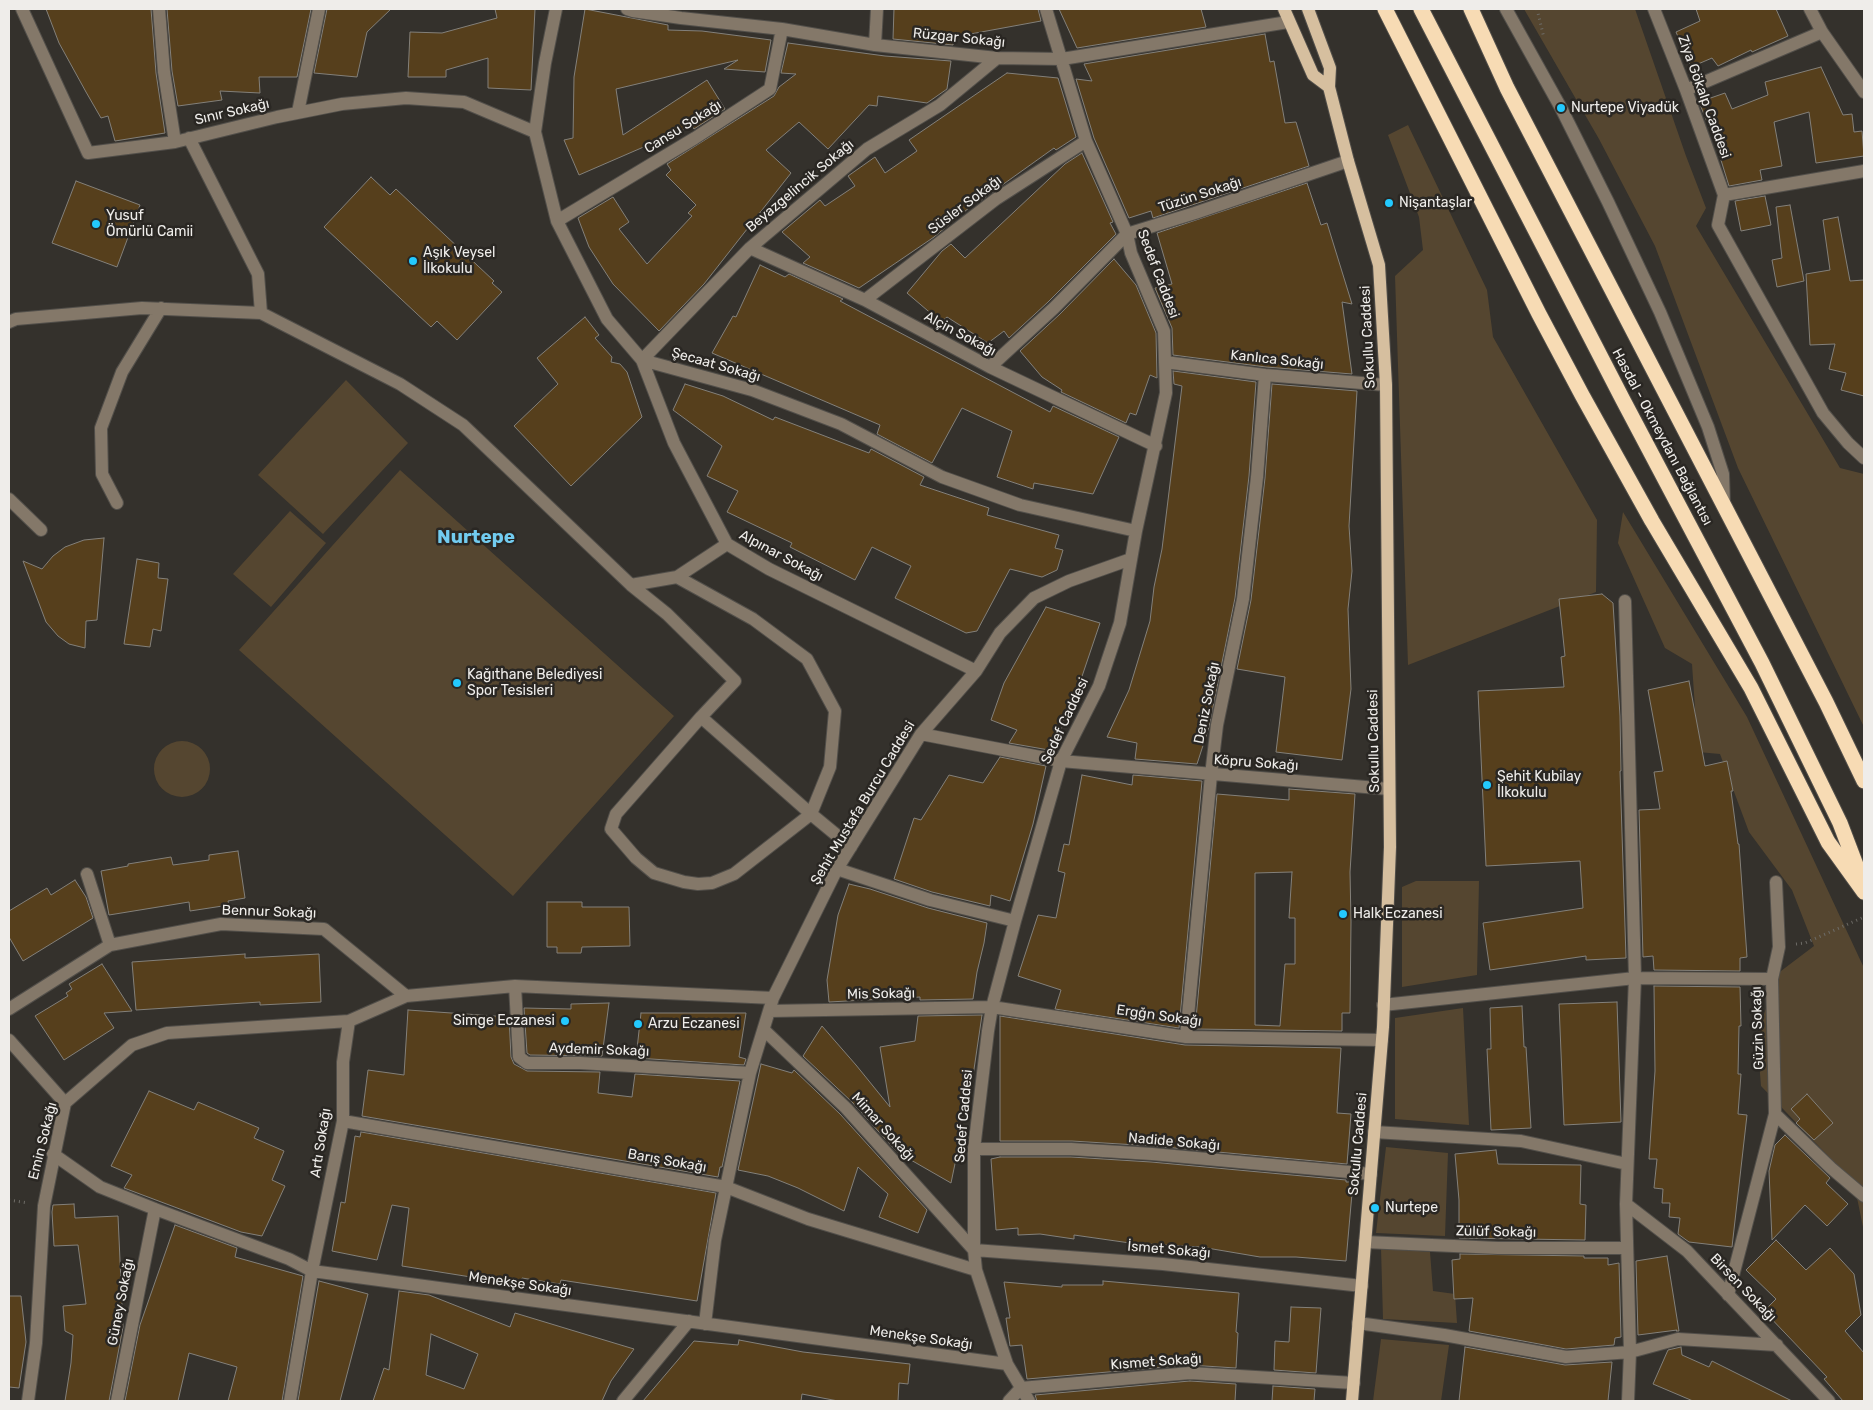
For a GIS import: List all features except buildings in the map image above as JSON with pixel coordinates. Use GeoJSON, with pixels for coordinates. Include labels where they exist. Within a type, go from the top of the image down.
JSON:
{"type":"FeatureCollection","features":[{"type":"Feature","properties":{"kind":"highway"},"geometry":{"type":"LineString","coordinates":[[1384,9],[1582,395],[1652,520],[1751,688],[1828,842],[1864,892]]}},
{"type":"Feature","properties":{"kind":"highway","name":"Hasdal - Okmeydanı Bağlantısı"},"geometry":{"type":"LineString","coordinates":[[1421,9],[1623,400],[1762,663],[1840,823],[1864,886]]}},
{"type":"Feature","properties":{"kind":"highway","name":"Hasdal - Okmeydanı Bağlantısı"},"geometry":{"type":"LineString","coordinates":[[1471,9],[1507,88],[1826,702],[1864,781]]}},
{"type":"Feature","properties":{"kind":"main road"},"geometry":{"type":"LineString","coordinates":[[1284,9],[1288,22],[1313,75],[1329,87]]}},
{"type":"Feature","properties":{"kind":"main road","name":"Sokullu Caddesi"},"geometry":{"type":"LineString","coordinates":[[1308,9],[1330,68],[1329,87],[1348,161],[1379,265],[1386,385],[1390,847],[1382,1040],[1352,1401]]}},
{"type":"Feature","properties":{"kind":"street","name":"Sınır Sokağı"},"geometry":{"type":"LineString","coordinates":[[22,9],[88,153],[175,142],[298,112],[342,104],[406,98],[464,102],[536,132]]}},
{"type":"Feature","properties":{"kind":"street"},"geometry":{"type":"LineString","coordinates":[[158,9],[164,72],[175,142]]}},
{"type":"Feature","properties":{"kind":"street"},"geometry":{"type":"LineString","coordinates":[[298,112],[319,9]]}},
{"type":"Feature","properties":{"kind":"street"},"geometry":{"type":"LineString","coordinates":[[556,9],[545,62],[536,132],[557,221],[607,319],[642,360]]}},
{"type":"Feature","properties":{"kind":"street","name":"Rüzgar Sokağı"},"geometry":{"type":"LineString","coordinates":[[627,9],[633,12],[782,29],[875,45],[997,58],[1062,59],[1288,22]]}},
{"type":"Feature","properties":{"kind":"street"},"geometry":{"type":"LineString","coordinates":[[723,9],[723,22]]}},
{"type":"Feature","properties":{"kind":"street"},"geometry":{"type":"LineString","coordinates":[[875,45],[877,9]]}},
{"type":"Feature","properties":{"kind":"street","name":"Sedef Caddesi"},"geometry":{"type":"LineString","coordinates":[[1029,1401],[1006,1364],[976,1270],[974,1250],[974,1149],[992,1007],[1061,761],[1099,686],[1120,623],[1136,531],[1166,393],[1164,331],[1131,253],[1127,234],[1086,141],[1046,9]]}},
{"type":"Feature","properties":{"kind":"street"},"geometry":{"type":"LineString","coordinates":[[1506,9],[1566,116],[1660,312],[1708,427],[1723,474],[1724,507]]}},
{"type":"Feature","properties":{"kind":"street","name":"Ziya Gökalp Caddesi"},"geometry":{"type":"LineString","coordinates":[[1654,9],[1724,195]]}},
{"type":"Feature","properties":{"kind":"street"},"geometry":{"type":"LineString","coordinates":[[1810,9],[1822,32],[1864,92]]}},
{"type":"Feature","properties":{"kind":"street","name":"Cansu Sokağı"},"geometry":{"type":"LineString","coordinates":[[557,221],[695,138],[770,89],[782,29]]}},
{"type":"Feature","properties":{"kind":"street"},"geometry":{"type":"LineString","coordinates":[[1686,90],[1822,32]]}},
{"type":"Feature","properties":{"kind":"street","name":"Beyazgelincik Sokağı"},"geometry":{"type":"LineString","coordinates":[[642,360],[750,248],[867,149],[940,105],[997,58]]}},
{"type":"Feature","properties":{"kind":"street"},"geometry":{"type":"LineString","coordinates":[[189,138],[258,274],[262,313]]}},
{"type":"Feature","properties":{"kind":"street","name":"Süsler Sokağı"},"geometry":{"type":"LineString","coordinates":[[865,300],[996,199],[1086,141]]}},
{"type":"Feature","properties":{"kind":"street","name":"Tüzün Sokağı"},"geometry":{"type":"LineString","coordinates":[[990,367],[1054,308],[1127,234],[1195,214],[1348,161]]}},
{"type":"Feature","properties":{"kind":"street"},"geometry":{"type":"LineString","coordinates":[[1864,171],[1724,195],[1718,225],[1823,413],[1848,443],[1864,458]]}},
{"type":"Feature","properties":{"kind":"street","name":"Alçin Sokağı"},"geometry":{"type":"LineString","coordinates":[[750,248],[865,300],[990,367],[1156,446]]}},
{"type":"Feature","properties":{"kind":"street"},"geometry":{"type":"LineString","coordinates":[[9,322],[16,318],[142,308],[262,313],[400,384],[463,426],[631,585],[668,614],[735,681],[700,717],[616,814],[611,829],[644,866],[661,876],[698,884],[712,883],[734,874],[811,814],[830,767],[836,712],[807,659],[753,619],[677,577]]}},
{"type":"Feature","properties":{"kind":"street"},"geometry":{"type":"LineString","coordinates":[[117,503],[102,474],[101,428],[122,372],[160,308]]}},
{"type":"Feature","properties":{"kind":"street","name":"Şecaat Sokağı"},"geometry":{"type":"LineString","coordinates":[[642,360],[752,390],[823,417],[841,424],[942,477],[1020,505],[1136,531]]}},
{"type":"Feature","properties":{"kind":"street","name":"Alpınar Sokağı"},"geometry":{"type":"LineString","coordinates":[[642,360],[674,442],[727,544],[769,569],[976,670]]}},
{"type":"Feature","properties":{"kind":"street","name":"Kanlıca Sokağı"},"geometry":{"type":"LineString","coordinates":[[1165,362],[1265,375],[1386,385]]}},
{"type":"Feature","properties":{"kind":"street","name":"Deniz Sokağı"},"geometry":{"type":"LineString","coordinates":[[1186,1037],[1210,775],[1217,725],[1243,599],[1257,477],[1265,375]]}},
{"type":"Feature","properties":{"kind":"street"},"geometry":{"type":"LineString","coordinates":[[9,499],[41,530]]}},
{"type":"Feature","properties":{"kind":"street"},"geometry":{"type":"LineString","coordinates":[[631,585],[677,577],[727,544]]}},
{"type":"Feature","properties":{"kind":"street","name":"Şehit Mustafa Burcu Caddesi"},"geometry":{"type":"LineString","coordinates":[[705,1324],[715,1240],[750,1073],[773,998],[837,869],[921,734],[976,670],[1000,633],[1034,598],[1069,581],[1131,559]]}},
{"type":"Feature","properties":{"kind":"street"},"geometry":{"type":"LineString","coordinates":[[1625,601],[1635,978],[1626,1204],[1630,1352],[1628,1401]]}},
{"type":"Feature","properties":{"kind":"street"},"geometry":{"type":"LineString","coordinates":[[700,717],[851,847]]}},
{"type":"Feature","properties":{"kind":"street","name":"Köpru Sokağı"},"geometry":{"type":"LineString","coordinates":[[921,734],[1061,761],[1390,789]]}},
{"type":"Feature","properties":{"kind":"street"},"geometry":{"type":"LineString","coordinates":[[837,869],[930,900],[1015,921]]}},
{"type":"Feature","properties":{"kind":"street"},"geometry":{"type":"LineString","coordinates":[[87,874],[110,945]]}},
{"type":"Feature","properties":{"kind":"street","name":"Güzin Sokağı"},"geometry":{"type":"LineString","coordinates":[[1728,1295],[1775,1114],[1772,979],[1779,947],[1776,882]]}},
{"type":"Feature","properties":{"kind":"street","name":"Bennur Sokağı"},"geometry":{"type":"LineString","coordinates":[[9,1009],[110,945],[221,924],[324,929],[406,996]]}},
{"type":"Feature","properties":{"kind":"street"},"geometry":{"type":"LineString","coordinates":[[1383,1005],[1635,978],[1772,979]]}},
{"type":"Feature","properties":{"kind":"street"},"geometry":{"type":"LineString","coordinates":[[349,1021],[406,996],[515,986],[773,998]]}},
{"type":"Feature","properties":{"kind":"street","name":"Aydemir Sokağı"},"geometry":{"type":"LineString","coordinates":[[515,986],[519,1057],[527,1063],[580,1063],[750,1073]]}},
{"type":"Feature","properties":{"kind":"street","name":"Ergğn Sokağı"},"geometry":{"type":"LineString","coordinates":[[992,1007],[1186,1037],[1382,1040]]}},
{"type":"Feature","properties":{"kind":"street","name":"Mis Sokağı"},"geometry":{"type":"LineString","coordinates":[[769,1011],[992,1007]]}},
{"type":"Feature","properties":{"kind":"street","name":"Emin Sokağı"},"geometry":{"type":"LineString","coordinates":[[28,1401],[36,1343],[44,1206],[53,1154],[65,1103],[132,1044],[167,1033],[349,1021]]}},
{"type":"Feature","properties":{"kind":"street","name":"Artı Sokağı"},"geometry":{"type":"LineString","coordinates":[[294,1400],[312,1271],[343,1121],[342,1062],[349,1021]]}},
{"type":"Feature","properties":{"kind":"street","name":"Mimar Sokağı"},"geometry":{"type":"LineString","coordinates":[[764,1030],[846,1108],[974,1250]]}},
{"type":"Feature","properties":{"kind":"street"},"geometry":{"type":"LineString","coordinates":[[9,1040],[65,1103]]}},
{"type":"Feature","properties":{"kind":"street"},"geometry":{"type":"LineString","coordinates":[[1775,1114],[1830,1168],[1864,1196]]}},
{"type":"Feature","properties":{"kind":"street","name":"Barış Sokağı"},"geometry":{"type":"LineString","coordinates":[[343,1121],[726,1187],[808,1219],[976,1270]]}},
{"type":"Feature","properties":{"kind":"street"},"geometry":{"type":"LineString","coordinates":[[1374,1132],[1521,1141],[1627,1164]]}},
{"type":"Feature","properties":{"kind":"street","name":"Nadide Sokağı"},"geometry":{"type":"LineString","coordinates":[[974,1149],[1071,1149],[1152,1154],[1371,1174]]}},
{"type":"Feature","properties":{"kind":"street","name":"Menekşe Sokağı"},"geometry":{"type":"LineString","coordinates":[[53,1154],[100,1187],[289,1259],[312,1271],[1006,1364]]}},
{"type":"Feature","properties":{"kind":"street","name":"Birsen Sokağı"},"geometry":{"type":"LineString","coordinates":[[1626,1204],[1687,1251],[1829,1401]]}},
{"type":"Feature","properties":{"kind":"street","name":"Güney Sokağı"},"geometry":{"type":"LineString","coordinates":[[117,1401],[154,1209]]}},
{"type":"Feature","properties":{"kind":"street","name":"Zülüf Sokağı"},"geometry":{"type":"LineString","coordinates":[[1365,1242],[1498,1248],[1627,1248]]}},
{"type":"Feature","properties":{"kind":"street","name":"İsmet Sokağı"},"geometry":{"type":"LineString","coordinates":[[974,1250],[1163,1264],[1362,1286]]}},
{"type":"Feature","properties":{"kind":"street"},"geometry":{"type":"LineString","coordinates":[[623,1401],[689,1322]]}},
{"type":"Feature","properties":{"kind":"street"},"geometry":{"type":"LineString","coordinates":[[1358,1323],[1444,1335],[1566,1357],[1630,1352],[1678,1339],[1777,1345]]}},
{"type":"Feature","properties":{"kind":"street","name":"Kısmet Sokağı"},"geometry":{"type":"LineString","coordinates":[[1021,1388],[1190,1372],[1354,1383]]}},
{"type":"Feature","properties":{"kind":"street"},"geometry":{"type":"LineString","coordinates":[[1010,1401],[1021,1388]]}},
{"type":"Feature","properties":{"kind":"path"},"geometry":{"type":"LineString","coordinates":[[1805,943],[1864,917]]}},
{"type":"Feature","properties":{"kind":"shaded area"},"geometry":{"type":"Polygon","coordinates":[[[1524,9],[1635,9],[1706,208],[1696,226],[1840,468],[1864,474],[1864,727],[1738,468],[1655,246],[1599,139],[1524,9]]]}},
{"type":"Feature","properties":{"kind":"shaded area"},"geometry":{"type":"Polygon","coordinates":[[[1408,125],[1487,290],[1493,337],[1597,520],[1596,592],[1408,665],[1395,276],[1423,250],[1419,217],[1388,135],[1408,125]]]}},
{"type":"Feature","properties":{"kind":"shaded area"},"geometry":{"type":"Polygon","coordinates":[[[346,380],[408,443],[323,534],[258,475],[346,380]]]}},
{"type":"Feature","properties":{"kind":"shaded area","name":"Kağıthane Belediyesi Spor Tesisleri"},"geometry":{"type":"Polygon","coordinates":[[[400,470],[674,716],[513,896],[239,650],[400,470]]]}},
{"type":"Feature","properties":{"kind":"shaded area"},"geometry":{"type":"Polygon","coordinates":[[[290,511],[326,543],[271,607],[233,574],[290,511]]]}},
{"type":"Feature","properties":{"kind":"shaded area"},"geometry":{"type":"Polygon","coordinates":[[[1623,512],[1747,717],[1864,968],[1864,1232],[1854,1183],[1761,1086],[1757,1036],[1777,974],[1814,946],[1792,890],[1749,832],[1720,754],[1698,752],[1692,664],[1665,648],[1618,543],[1623,512]]]}},
{"type":"Feature","properties":{"kind":"shaded area"},"geometry":{"type":"Polygon","coordinates":[[[177,741],[187,741],[202,749],[208,758],[210,769],[208,780],[202,789],[187,797],[177,797],[166,792],[159,785],[154,774],[154,764],[159,753],[166,746],[177,741]]]}},
{"type":"Feature","properties":{"kind":"shaded area"},"geometry":{"type":"Polygon","coordinates":[[[1416,881],[1479,881],[1477,975],[1402,987],[1402,887],[1416,881]]]}},
{"type":"Feature","properties":{"kind":"shaded area"},"geometry":{"type":"Polygon","coordinates":[[[1463,1008],[1469,1125],[1395,1119],[1395,1018],[1463,1008]]]}},
{"type":"Feature","properties":{"kind":"shaded area"},"geometry":{"type":"Polygon","coordinates":[[[1386,1147],[1448,1153],[1445,1236],[1376,1233],[1386,1147]]]}},
{"type":"Feature","properties":{"kind":"shaded area"},"geometry":{"type":"Polygon","coordinates":[[[1381,1248],[1430,1252],[1433,1291],[1455,1294],[1457,1323],[1383,1319],[1381,1248]]]}},
{"type":"Feature","properties":{"kind":"shaded area"},"geometry":{"type":"Polygon","coordinates":[[[1381,1339],[1449,1345],[1441,1401],[1373,1401],[1381,1339]]]}},
{"type":"Feature","properties":{"kind":"place","name":"Nurtepe Viyadük"},"geometry":{"type":"Point","coordinates":[1561,108]}},
{"type":"Feature","properties":{"kind":"place","name":"Nişantaşlar"},"geometry":{"type":"Point","coordinates":[1389,203]}},
{"type":"Feature","properties":{"kind":"place","name":"Yusuf Ömürlü Camii"},"geometry":{"type":"Point","coordinates":[96,224]}},
{"type":"Feature","properties":{"kind":"place","name":"Aşık Veysel İlkokulu"},"geometry":{"type":"Point","coordinates":[413,261]}},
{"type":"Feature","properties":{"kind":"place","name":"Kağıthane Belediyesi Spor Tesisleri"},"geometry":{"type":"Point","coordinates":[457,683]}},
{"type":"Feature","properties":{"kind":"place","name":"Şehit Kubilay İlkokulu"},"geometry":{"type":"Point","coordinates":[1487,785]}},
{"type":"Feature","properties":{"kind":"place","name":"Halk Eczanesi"},"geometry":{"type":"Point","coordinates":[1343,914]}},
{"type":"Feature","properties":{"kind":"place","name":"Simge Eczanesi"},"geometry":{"type":"Point","coordinates":[565,1021]}},
{"type":"Feature","properties":{"kind":"place","name":"Arzu Eczanesi"},"geometry":{"type":"Point","coordinates":[638,1024]}},
{"type":"Feature","properties":{"kind":"place","name":"Nurtepe"},"geometry":{"type":"Point","coordinates":[1375,1208]}},
{"type":"Feature","properties":{"kind":"district","name":"Nurtepe"},"geometry":{"type":"Point","coordinates":[476,538]}}]}
